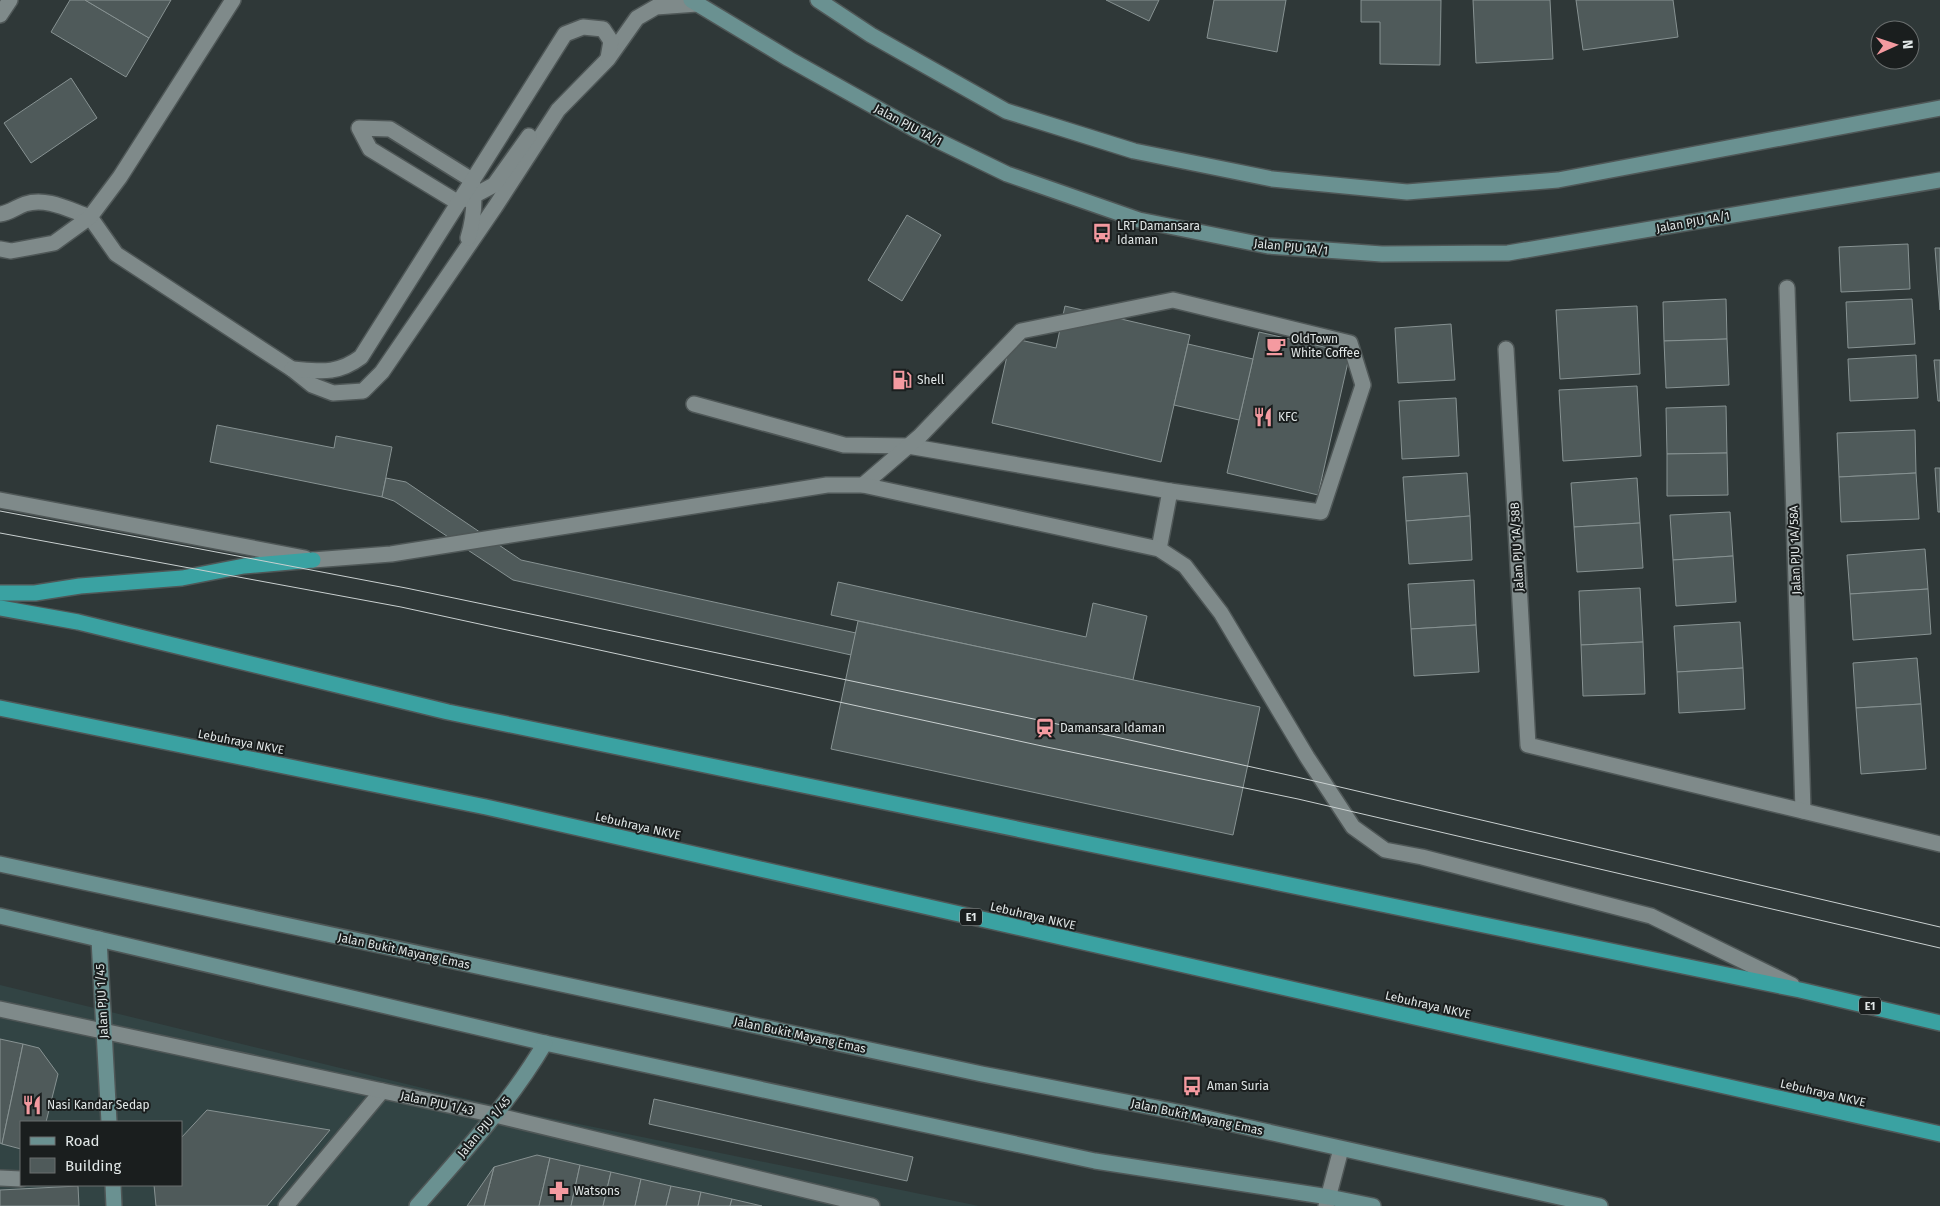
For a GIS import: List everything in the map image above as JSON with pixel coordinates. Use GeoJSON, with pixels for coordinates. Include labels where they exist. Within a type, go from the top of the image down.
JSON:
{"type":"FeatureCollection","features":[{"type":"Feature","properties":{"kind":"highway"},"geometry":{"type":"LineString","coordinates":[[0,593],[35,593],[80,586],[182,578],[244,566],[313,560]]}},
{"type":"Feature","properties":{"kind":"highway","name":"E1"},"geometry":{"type":"LineString","coordinates":[[0,608],[78,622],[448,712],[1800,990],[1940,1023]]}},
{"type":"Feature","properties":{"kind":"highway","name":"Lebuhraya NKVE"},"geometry":{"type":"LineString","coordinates":[[0,708],[496,809],[1399,1014],[1940,1134]]}},
{"type":"Feature","properties":{"kind":"main road"},"geometry":{"type":"LineString","coordinates":[[818,0],[871,35],[1006,111],[1134,151],[1272,179],[1408,192],[1558,180],[1940,108]]}},
{"type":"Feature","properties":{"kind":"main road","name":"Jalan PJU 1A/1"},"geometry":{"type":"LineString","coordinates":[[694,2],[789,59],[916,130],[1008,174],[1139,220],[1268,246],[1382,254],[1508,253],[1940,180]]}},
{"type":"Feature","properties":{"kind":"main road","name":"Jalan Bukit Mayang Emas"},"geometry":{"type":"LineString","coordinates":[[0,864],[972,1072],[1188,1114],[1599,1206]]}},
{"type":"Feature","properties":{"kind":"main road"},"geometry":{"type":"LineString","coordinates":[[0,916],[545,1043],[1095,1161],[1328,1201],[1373,1206]]}},
{"type":"Feature","properties":{"kind":"main road","name":"Jalan PJU 1/45"},"geometry":{"type":"LineString","coordinates":[[99,939],[109,1121]]}},
{"type":"Feature","properties":{"kind":"main road","name":"Jalan PJU 1/45"},"geometry":{"type":"LineString","coordinates":[[417,1206],[495,1115],[528,1071],[545,1043]]}},
{"type":"Feature","properties":{"kind":"main road"},"geometry":{"type":"LineString","coordinates":[[113,1186],[114,1206]]}},
{"type":"Feature","properties":{"kind":"street"},"geometry":{"type":"LineString","coordinates":[[0,15],[10,0]]}},
{"type":"Feature","properties":{"kind":"street"},"geometry":{"type":"LineString","coordinates":[[0,249],[11,251],[54,243],[90,217],[120,177],[233,0]]}},
{"type":"Feature","properties":{"kind":"street"},"geometry":{"type":"LineString","coordinates":[[457,202],[494,185],[534,130],[558,110],[608,59],[637,18],[656,8],[694,2]]}},
{"type":"Feature","properties":{"kind":"street"},"geometry":{"type":"LineString","coordinates":[[292,369],[327,372],[349,366],[361,357],[457,202],[565,34],[583,27],[603,29],[611,41],[608,59]]}},
{"type":"Feature","properties":{"kind":"street"},"geometry":{"type":"LineString","coordinates":[[0,214],[6,214],[26,204],[47,202],[90,217],[116,254],[292,369],[312,385],[333,393],[363,391],[382,372],[558,110]]}},
{"type":"Feature","properties":{"kind":"street"},"geometry":{"type":"LineString","coordinates":[[457,202],[370,149],[359,128],[390,128],[472,180],[475,195],[474,218],[465,251]]}},
{"type":"Feature","properties":{"kind":"street","name":"Jalan PJU 1A/58A"},"geometry":{"type":"LineString","coordinates":[[1787,288],[1803,811]]}},
{"type":"Feature","properties":{"kind":"street"},"geometry":{"type":"LineString","coordinates":[[694,404],[844,445],[908,446],[1170,491],[1321,512],[1363,385],[1350,343],[1173,300],[1021,331],[920,436],[908,446],[863,486]]}},
{"type":"Feature","properties":{"kind":"street","name":"Jalan PJU 1A/58B"},"geometry":{"type":"LineString","coordinates":[[1506,349],[1528,745],[1803,811]]}},
{"type":"Feature","properties":{"kind":"street"},"geometry":{"type":"LineString","coordinates":[[0,500],[313,560],[391,554],[828,485],[863,486],[1159,549],[1185,566],[1205,591],[1221,613],[1307,757],[1354,826],[1385,850],[1422,857],[1651,916],[1800,990]]}},
{"type":"Feature","properties":{"kind":"street"},"geometry":{"type":"LineString","coordinates":[[1159,549],[1170,491]]}},
{"type":"Feature","properties":{"kind":"street"},"geometry":{"type":"LineString","coordinates":[[1803,811],[1940,844]]}},
{"type":"Feature","properties":{"kind":"street","name":"Jalan PJU 1/43"},"geometry":{"type":"LineString","coordinates":[[0,1009],[495,1115],[872,1206]]}},
{"type":"Feature","properties":{"kind":"street"},"geometry":{"type":"LineString","coordinates":[[286,1206],[382,1091]]}},
{"type":"Feature","properties":{"kind":"street"},"geometry":{"type":"LineString","coordinates":[[1328,1201],[1341,1149]]}},
{"type":"Feature","properties":{"kind":"street"},"geometry":{"type":"LineString","coordinates":[[0,1178],[20,1179]]}},
{"type":"Feature","properties":{"kind":"shaded area"},"geometry":{"type":"Polygon","coordinates":[[[0,985],[525,1113],[979,1206],[0,1206],[0,985]]]}},
{"type":"Feature","properties":{"kind":"building"},"geometry":{"type":"Polygon","coordinates":[[[70,0],[85,0],[149,38],[126,77],[51,32],[70,0]]]}},
{"type":"Feature","properties":{"kind":"building"},"geometry":{"type":"Polygon","coordinates":[[[85,0],[171,0],[149,38],[85,0]]]}},
{"type":"Feature","properties":{"kind":"building"},"geometry":{"type":"Polygon","coordinates":[[[1106,0],[1159,0],[1149,21],[1106,0]]]}},
{"type":"Feature","properties":{"kind":"building"},"geometry":{"type":"Polygon","coordinates":[[[1214,0],[1286,0],[1277,52],[1207,38],[1214,0]]]}},
{"type":"Feature","properties":{"kind":"building"},"geometry":{"type":"Polygon","coordinates":[[[1361,0],[1441,0],[1440,65],[1380,64],[1380,22],[1361,22],[1361,0]]]}},
{"type":"Feature","properties":{"kind":"building"},"geometry":{"type":"Polygon","coordinates":[[[1473,0],[1550,0],[1553,59],[1476,63],[1473,0]]]}},
{"type":"Feature","properties":{"kind":"building"},"geometry":{"type":"Polygon","coordinates":[[[1576,0],[1673,0],[1678,37],[1583,50],[1576,0]]]}},
{"type":"Feature","properties":{"kind":"building"},"geometry":{"type":"Polygon","coordinates":[[[71,78],[97,118],[31,163],[4,123],[71,78]]]}},
{"type":"Feature","properties":{"kind":"building"},"geometry":{"type":"Polygon","coordinates":[[[907,215],[941,235],[902,301],[868,280],[907,215]]]}},
{"type":"Feature","properties":{"kind":"building"},"geometry":{"type":"Polygon","coordinates":[[[1908,244],[1910,289],[1841,292],[1839,247],[1908,244]]]}},
{"type":"Feature","properties":{"kind":"building"},"geometry":{"type":"Polygon","coordinates":[[[1935,248],[1940,248],[1940,310],[1935,248]]]}},
{"type":"Feature","properties":{"kind":"building"},"geometry":{"type":"Polygon","coordinates":[[[1726,299],[1727,339],[1664,341],[1663,302],[1726,299]]]}},
{"type":"Feature","properties":{"kind":"building"},"geometry":{"type":"Polygon","coordinates":[[[1912,299],[1915,344],[1848,348],[1846,302],[1912,299]]]}},
{"type":"Feature","properties":{"kind":"building"},"geometry":{"type":"Polygon","coordinates":[[[1065,306],[1190,335],[1161,462],[992,423],[1011,338],[1056,348],[1065,306]]]}},
{"type":"Feature","properties":{"kind":"building"},"geometry":{"type":"Polygon","coordinates":[[[1637,306],[1640,374],[1560,379],[1556,310],[1637,306]]]}},
{"type":"Feature","properties":{"kind":"building"},"geometry":{"type":"Polygon","coordinates":[[[1451,324],[1455,380],[1398,383],[1395,328],[1451,324]]]}},
{"type":"Feature","properties":{"kind":"building"},"geometry":{"type":"Polygon","coordinates":[[[1259,332],[1350,353],[1318,495],[1227,473],[1259,332]]]}},
{"type":"Feature","properties":{"kind":"building"},"geometry":{"type":"Polygon","coordinates":[[[1727,339],[1729,385],[1666,388],[1664,341],[1727,339]]]}},
{"type":"Feature","properties":{"kind":"building"},"geometry":{"type":"Polygon","coordinates":[[[1188,344],[1253,359],[1239,420],[1174,405],[1188,344]]]}},
{"type":"Feature","properties":{"kind":"building"},"geometry":{"type":"Polygon","coordinates":[[[1916,355],[1918,398],[1850,401],[1848,359],[1916,355]]]}},
{"type":"Feature","properties":{"kind":"building"},"geometry":{"type":"Polygon","coordinates":[[[1934,360],[1940,360],[1940,401],[1938,401],[1934,360]]]}},
{"type":"Feature","properties":{"kind":"building"},"geometry":{"type":"Polygon","coordinates":[[[1637,386],[1641,456],[1563,461],[1559,390],[1637,386]]]}},
{"type":"Feature","properties":{"kind":"building"},"geometry":{"type":"Polygon","coordinates":[[[1456,398],[1459,456],[1402,459],[1399,401],[1456,398]]]}},
{"type":"Feature","properties":{"kind":"building"},"geometry":{"type":"Polygon","coordinates":[[[1726,406],[1727,453],[1667,454],[1666,408],[1726,406]]]}},
{"type":"Feature","properties":{"kind":"building"},"geometry":{"type":"Polygon","coordinates":[[[217,425],[334,448],[336,436],[392,447],[382,497],[210,462],[217,425]]]}},
{"type":"Feature","properties":{"kind":"building"},"geometry":{"type":"Polygon","coordinates":[[[1915,430],[1916,473],[1839,477],[1837,433],[1915,430]]]}},
{"type":"Feature","properties":{"kind":"building"},"geometry":{"type":"Polygon","coordinates":[[[1727,453],[1728,495],[1667,496],[1667,454],[1727,453]]]}},
{"type":"Feature","properties":{"kind":"building"},"geometry":{"type":"Polygon","coordinates":[[[1935,468],[1940,468],[1940,512],[1938,512],[1935,468]]]}},
{"type":"Feature","properties":{"kind":"building"},"geometry":{"type":"Polygon","coordinates":[[[1467,473],[1470,516],[1406,521],[1403,477],[1467,473]]]}},
{"type":"Feature","properties":{"kind":"building"},"geometry":{"type":"Polygon","coordinates":[[[1916,473],[1919,519],[1841,522],[1839,477],[1916,473]]]}},
{"type":"Feature","properties":{"kind":"building"},"geometry":{"type":"Polygon","coordinates":[[[386,478],[406,482],[521,560],[856,633],[851,655],[513,580],[394,501],[382,497],[386,478]]]}},
{"type":"Feature","properties":{"kind":"building"},"geometry":{"type":"Polygon","coordinates":[[[1637,478],[1640,523],[1574,527],[1571,483],[1637,478]]]}},
{"type":"Feature","properties":{"kind":"building"},"geometry":{"type":"Polygon","coordinates":[[[1730,512],[1733,556],[1673,560],[1670,515],[1730,512]]]}},
{"type":"Feature","properties":{"kind":"building"},"geometry":{"type":"Polygon","coordinates":[[[1470,516],[1472,560],[1409,564],[1406,521],[1470,516]]]}},
{"type":"Feature","properties":{"kind":"building"},"geometry":{"type":"Polygon","coordinates":[[[1640,523],[1643,568],[1577,572],[1574,527],[1640,523]]]}},
{"type":"Feature","properties":{"kind":"building"},"geometry":{"type":"Polygon","coordinates":[[[1925,549],[1928,589],[1850,594],[1847,555],[1925,549]]]}},
{"type":"Feature","properties":{"kind":"building"},"geometry":{"type":"Polygon","coordinates":[[[1733,556],[1736,602],[1676,606],[1673,560],[1733,556]]]}},
{"type":"Feature","properties":{"kind":"building"},"geometry":{"type":"Polygon","coordinates":[[[1474,580],[1476,625],[1411,629],[1408,584],[1474,580]]]}},
{"type":"Feature","properties":{"kind":"building"},"geometry":{"type":"Polygon","coordinates":[[[838,582],[1086,637],[1093,603],[1147,616],[1133,680],[831,615],[838,582]]]}},
{"type":"Feature","properties":{"kind":"building"},"geometry":{"type":"Polygon","coordinates":[[[1640,588],[1643,642],[1581,645],[1579,591],[1640,588]]]}},
{"type":"Feature","properties":{"kind":"building"},"geometry":{"type":"Polygon","coordinates":[[[1928,589],[1931,634],[1853,640],[1850,594],[1928,589]]]}},
{"type":"Feature","properties":{"kind":"building","name":"Damansara Idaman"},"geometry":{"type":"Polygon","coordinates":[[[858,621],[1260,707],[1233,835],[831,749],[858,621]]]}},
{"type":"Feature","properties":{"kind":"building"},"geometry":{"type":"Polygon","coordinates":[[[1740,622],[1743,668],[1677,672],[1674,626],[1740,622]]]}},
{"type":"Feature","properties":{"kind":"building"},"geometry":{"type":"Polygon","coordinates":[[[1476,625],[1479,672],[1414,676],[1411,629],[1476,625]]]}},
{"type":"Feature","properties":{"kind":"building"},"geometry":{"type":"Polygon","coordinates":[[[1643,642],[1645,694],[1583,696],[1581,645],[1643,642]]]}},
{"type":"Feature","properties":{"kind":"building"},"geometry":{"type":"Polygon","coordinates":[[[1917,658],[1921,704],[1856,708],[1853,663],[1917,658]]]}},
{"type":"Feature","properties":{"kind":"building"},"geometry":{"type":"Polygon","coordinates":[[[1743,668],[1745,709],[1679,713],[1677,672],[1743,668]]]}},
{"type":"Feature","properties":{"kind":"building"},"geometry":{"type":"Polygon","coordinates":[[[1921,704],[1926,769],[1861,774],[1856,708],[1921,704]]]}},
{"type":"Feature","properties":{"kind":"building"},"geometry":{"type":"Polygon","coordinates":[[[0,1039],[23,1044],[2,1144],[0,1143],[0,1039]]]}},
{"type":"Feature","properties":{"kind":"building"},"geometry":{"type":"Polygon","coordinates":[[[23,1044],[39,1048],[58,1074],[46,1121],[20,1121],[20,1149],[2,1144],[23,1044]]]}},
{"type":"Feature","properties":{"kind":"building"},"geometry":{"type":"Polygon","coordinates":[[[654,1099],[913,1157],[907,1181],[649,1124],[654,1099]]]}},
{"type":"Feature","properties":{"kind":"building"},"geometry":{"type":"Polygon","coordinates":[[[207,1110],[330,1130],[267,1206],[156,1206],[154,1186],[182,1186],[182,1137],[207,1110]]]}},
{"type":"Feature","properties":{"kind":"building"},"geometry":{"type":"Polygon","coordinates":[[[537,1155],[550,1158],[539,1206],[484,1206],[494,1167],[537,1155]]]}},
{"type":"Feature","properties":{"kind":"building"},"geometry":{"type":"Polygon","coordinates":[[[550,1158],[580,1165],[571,1206],[539,1206],[550,1158]]]}},
{"type":"Feature","properties":{"kind":"building"},"geometry":{"type":"Polygon","coordinates":[[[580,1165],[611,1172],[603,1206],[571,1206],[580,1165]]]}},
{"type":"Feature","properties":{"kind":"building"},"geometry":{"type":"Polygon","coordinates":[[[494,1167],[484,1206],[467,1206],[494,1167]]]}},
{"type":"Feature","properties":{"kind":"building"},"geometry":{"type":"Polygon","coordinates":[[[611,1172],[641,1179],[635,1206],[603,1206],[611,1172]]]}},
{"type":"Feature","properties":{"kind":"building"},"geometry":{"type":"Polygon","coordinates":[[[641,1179],[671,1186],[666,1206],[635,1206],[641,1179]]]}},
{"type":"Feature","properties":{"kind":"building"},"geometry":{"type":"Polygon","coordinates":[[[78,1186],[79,1206],[0,1206],[0,1190],[78,1186]]]}},
{"type":"Feature","properties":{"kind":"building"},"geometry":{"type":"Polygon","coordinates":[[[671,1186],[701,1192],[698,1206],[666,1206],[671,1186]]]}},
{"type":"Feature","properties":{"kind":"building"},"geometry":{"type":"Polygon","coordinates":[[[701,1192],[732,1199],[730,1206],[698,1206],[701,1192]]]}},
{"type":"Feature","properties":{"kind":"building"},"geometry":{"type":"Polygon","coordinates":[[[732,1199],[762,1206],[730,1206],[732,1199]]]}},
{"type":"Feature","properties":{"kind":"tram line"},"geometry":{"type":"LineString","coordinates":[[0,511],[406,588],[1048,722],[1297,777],[1940,927]]}},
{"type":"Feature","properties":{"kind":"tram line"},"geometry":{"type":"LineString","coordinates":[[0,533],[401,607],[1042,746],[1298,799],[1940,948]]}},
{"type":"Feature","properties":{"kind":"place","name":"LRT Damansara Idaman"},"geometry":{"type":"Point","coordinates":[1102,233]}},
{"type":"Feature","properties":{"kind":"place","name":"OldTown White Coffee"},"geometry":{"type":"Point","coordinates":[1276,346]}},
{"type":"Feature","properties":{"kind":"place","name":"Shell"},"geometry":{"type":"Point","coordinates":[902,380]}},
{"type":"Feature","properties":{"kind":"place","name":"KFC"},"geometry":{"type":"Point","coordinates":[1263,417]}},
{"type":"Feature","properties":{"kind":"place","name":"Damansara Idaman"},"geometry":{"type":"Point","coordinates":[1045,728]}},
{"type":"Feature","properties":{"kind":"place","name":"Aman Suria"},"geometry":{"type":"Point","coordinates":[1192,1086]}},
{"type":"Feature","properties":{"kind":"place","name":"Nasi Kandar Sedap"},"geometry":{"type":"Point","coordinates":[32,1105]}},
{"type":"Feature","properties":{"kind":"place","name":"Watsons"},"geometry":{"type":"Point","coordinates":[559,1191]}}]}
